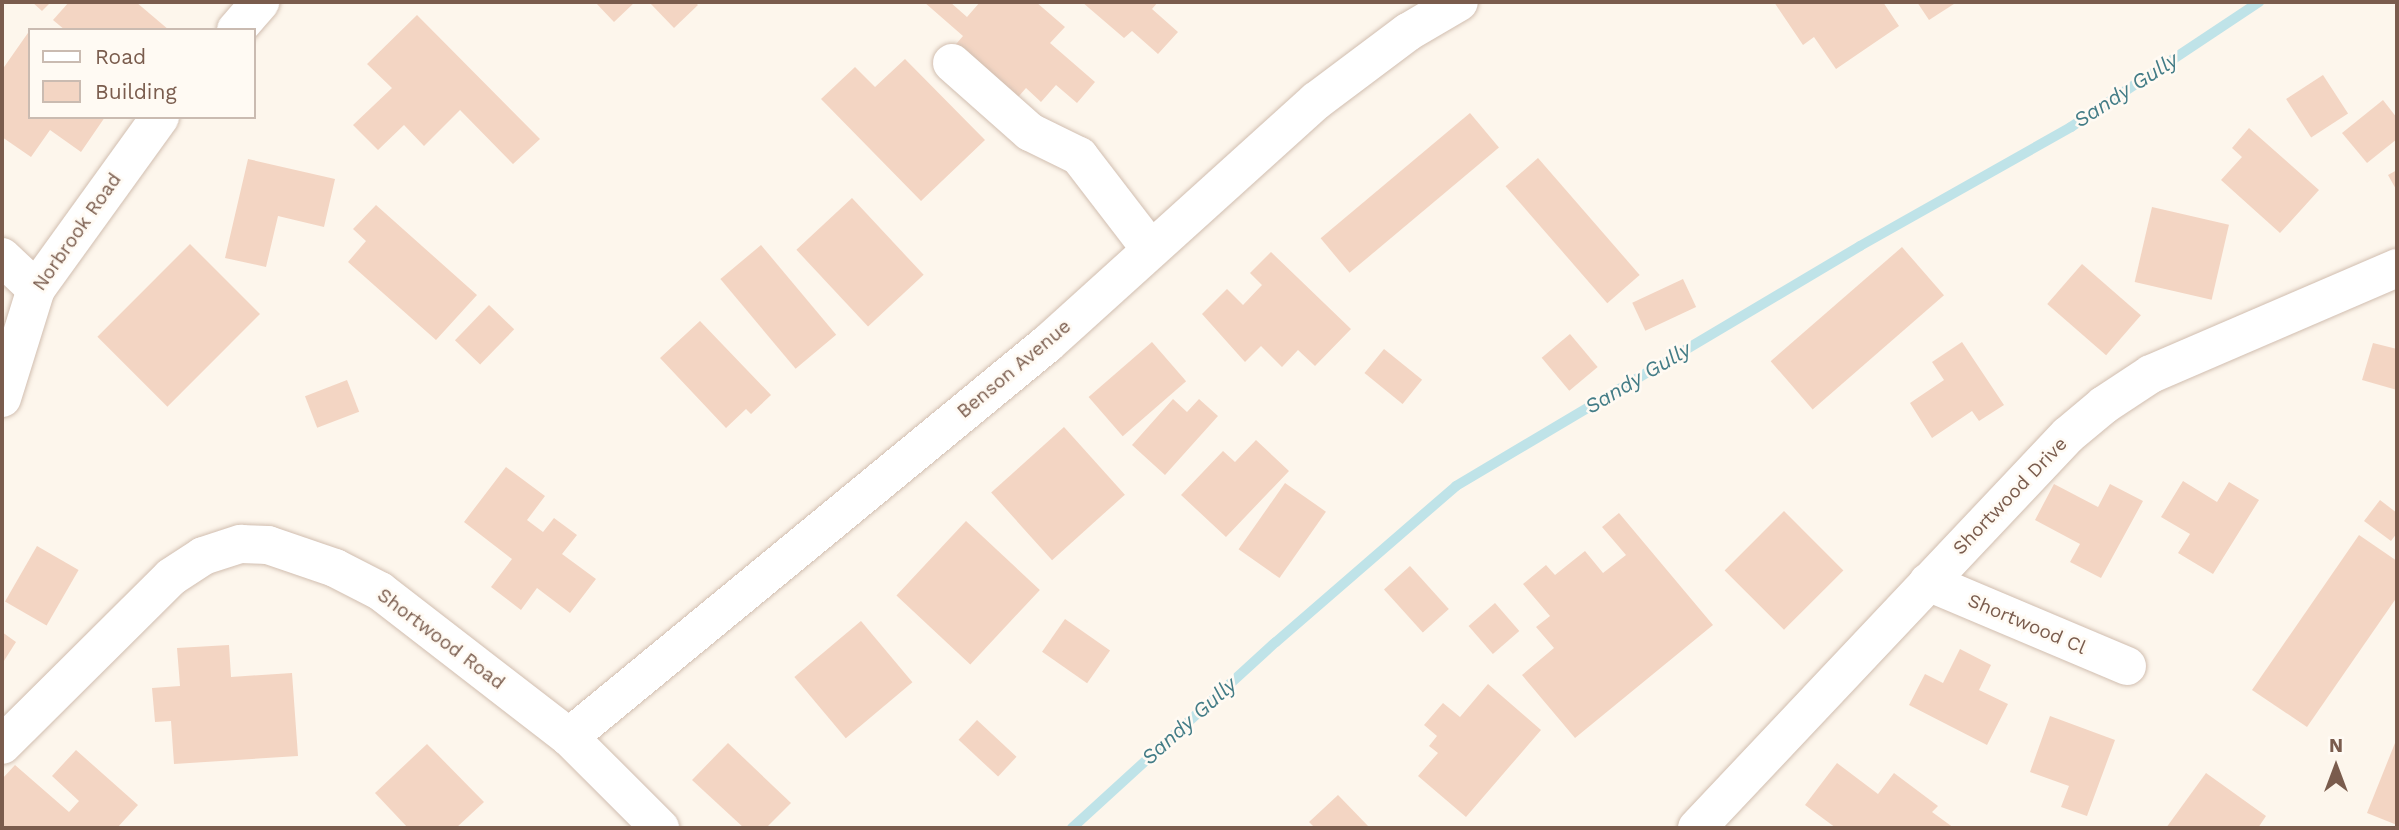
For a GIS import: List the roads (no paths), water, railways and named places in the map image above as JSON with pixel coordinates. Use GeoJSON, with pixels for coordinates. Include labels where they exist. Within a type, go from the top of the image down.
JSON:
{"type":"FeatureCollection","features":[{"type":"Feature","properties":{"kind":"street"},"geometry":{"type":"LineString","coordinates":[[238,28],[260,2]]}},
{"type":"Feature","properties":{"kind":"street","name":"Benson Avenue"},"geometry":{"type":"LineString","coordinates":[[569,737],[1046,344],[1316,101],[1408,32],[1459,2]]}},
{"type":"Feature","properties":{"kind":"street"},"geometry":{"type":"LineString","coordinates":[[952,63],[1030,132],[1079,156],[1151,250]]}},
{"type":"Feature","properties":{"kind":"street","name":"Norbrook Road"},"geometry":{"type":"LineString","coordinates":[[2,398],[13,350],[36,289],[159,119]]}},
{"type":"Feature","properties":{"kind":"street"},"geometry":{"type":"LineString","coordinates":[[2,257],[36,289]]}},
{"type":"Feature","properties":{"kind":"street","name":"Shortwood Drive"},"geometry":{"type":"LineString","coordinates":[[1697,828],[2068,435],[2104,405],[2151,374],[2397,268]]}},
{"type":"Feature","properties":{"kind":"street","name":"Shortwood Road"},"geometry":{"type":"LineString","coordinates":[[2,745],[171,577],[203,556],[241,544],[268,545],[335,568],[380,591],[569,737],[660,828]]}},
{"type":"Feature","properties":{"kind":"street","name":"Shortwood Cl"},"geometry":{"type":"LineString","coordinates":[[1928,582],[2127,666]]}},
{"type":"Feature","properties":{"kind":"waterway","name":"Sandy Gully"},"geometry":{"type":"LineString","coordinates":[[1072,828],[1276,642],[1456,486],[1860,246],[2071,127],[2259,2]]}}]}
